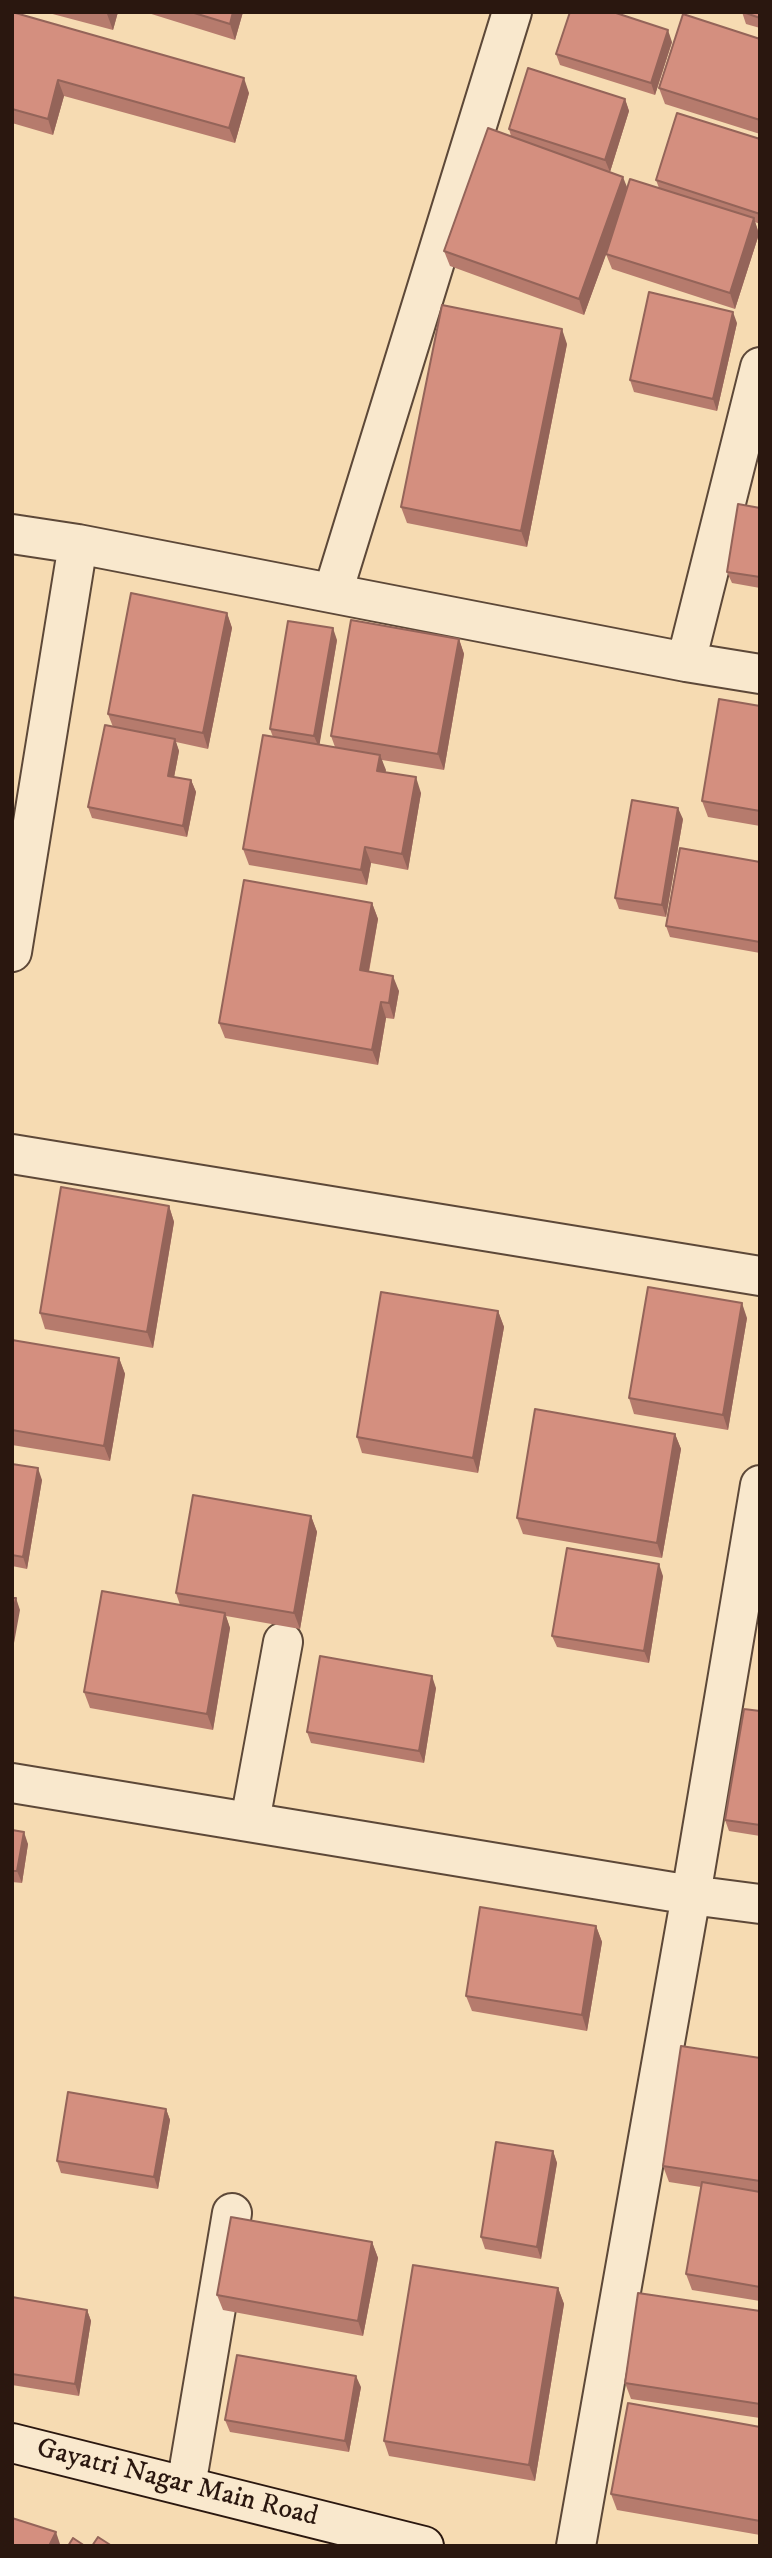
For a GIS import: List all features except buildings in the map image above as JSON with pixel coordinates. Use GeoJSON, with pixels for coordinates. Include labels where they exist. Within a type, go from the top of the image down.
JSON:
{"type":"FeatureCollection","features":[{"type":"Feature","properties":{"kind":"street"},"geometry":{"type":"LineString","coordinates":[[333,592],[512,12]]}},
{"type":"Feature","properties":{"kind":"street"},"geometry":{"type":"LineString","coordinates":[[686,662],[760,367]]}},
{"type":"Feature","properties":{"kind":"street"},"geometry":{"type":"LineString","coordinates":[[12,534],[78,544],[760,674]]}},
{"type":"Feature","properties":{"kind":"street"},"geometry":{"type":"LineString","coordinates":[[12,952],[78,544]]}},
{"type":"Feature","properties":{"kind":"street"},"geometry":{"type":"LineString","coordinates":[[12,1154],[760,1276]]}},
{"type":"Feature","properties":{"kind":"street"},"geometry":{"type":"LineString","coordinates":[[576,2546],[760,1485]]}},
{"type":"Feature","properties":{"kind":"street"},"geometry":{"type":"LineString","coordinates":[[250,1821],[282,1642]]}},
{"type":"Feature","properties":{"kind":"street"},"geometry":{"type":"LineString","coordinates":[[12,1783],[691,1895],[760,1904]]}},
{"type":"Feature","properties":{"kind":"street"},"geometry":{"type":"LineString","coordinates":[[186,2486],[232,2213]]}},
{"type":"Feature","properties":{"kind":"street","name":"Gayatri Nagar Main Road"},"geometry":{"type":"LineString","coordinates":[[12,2443],[424,2546]]}}]}
